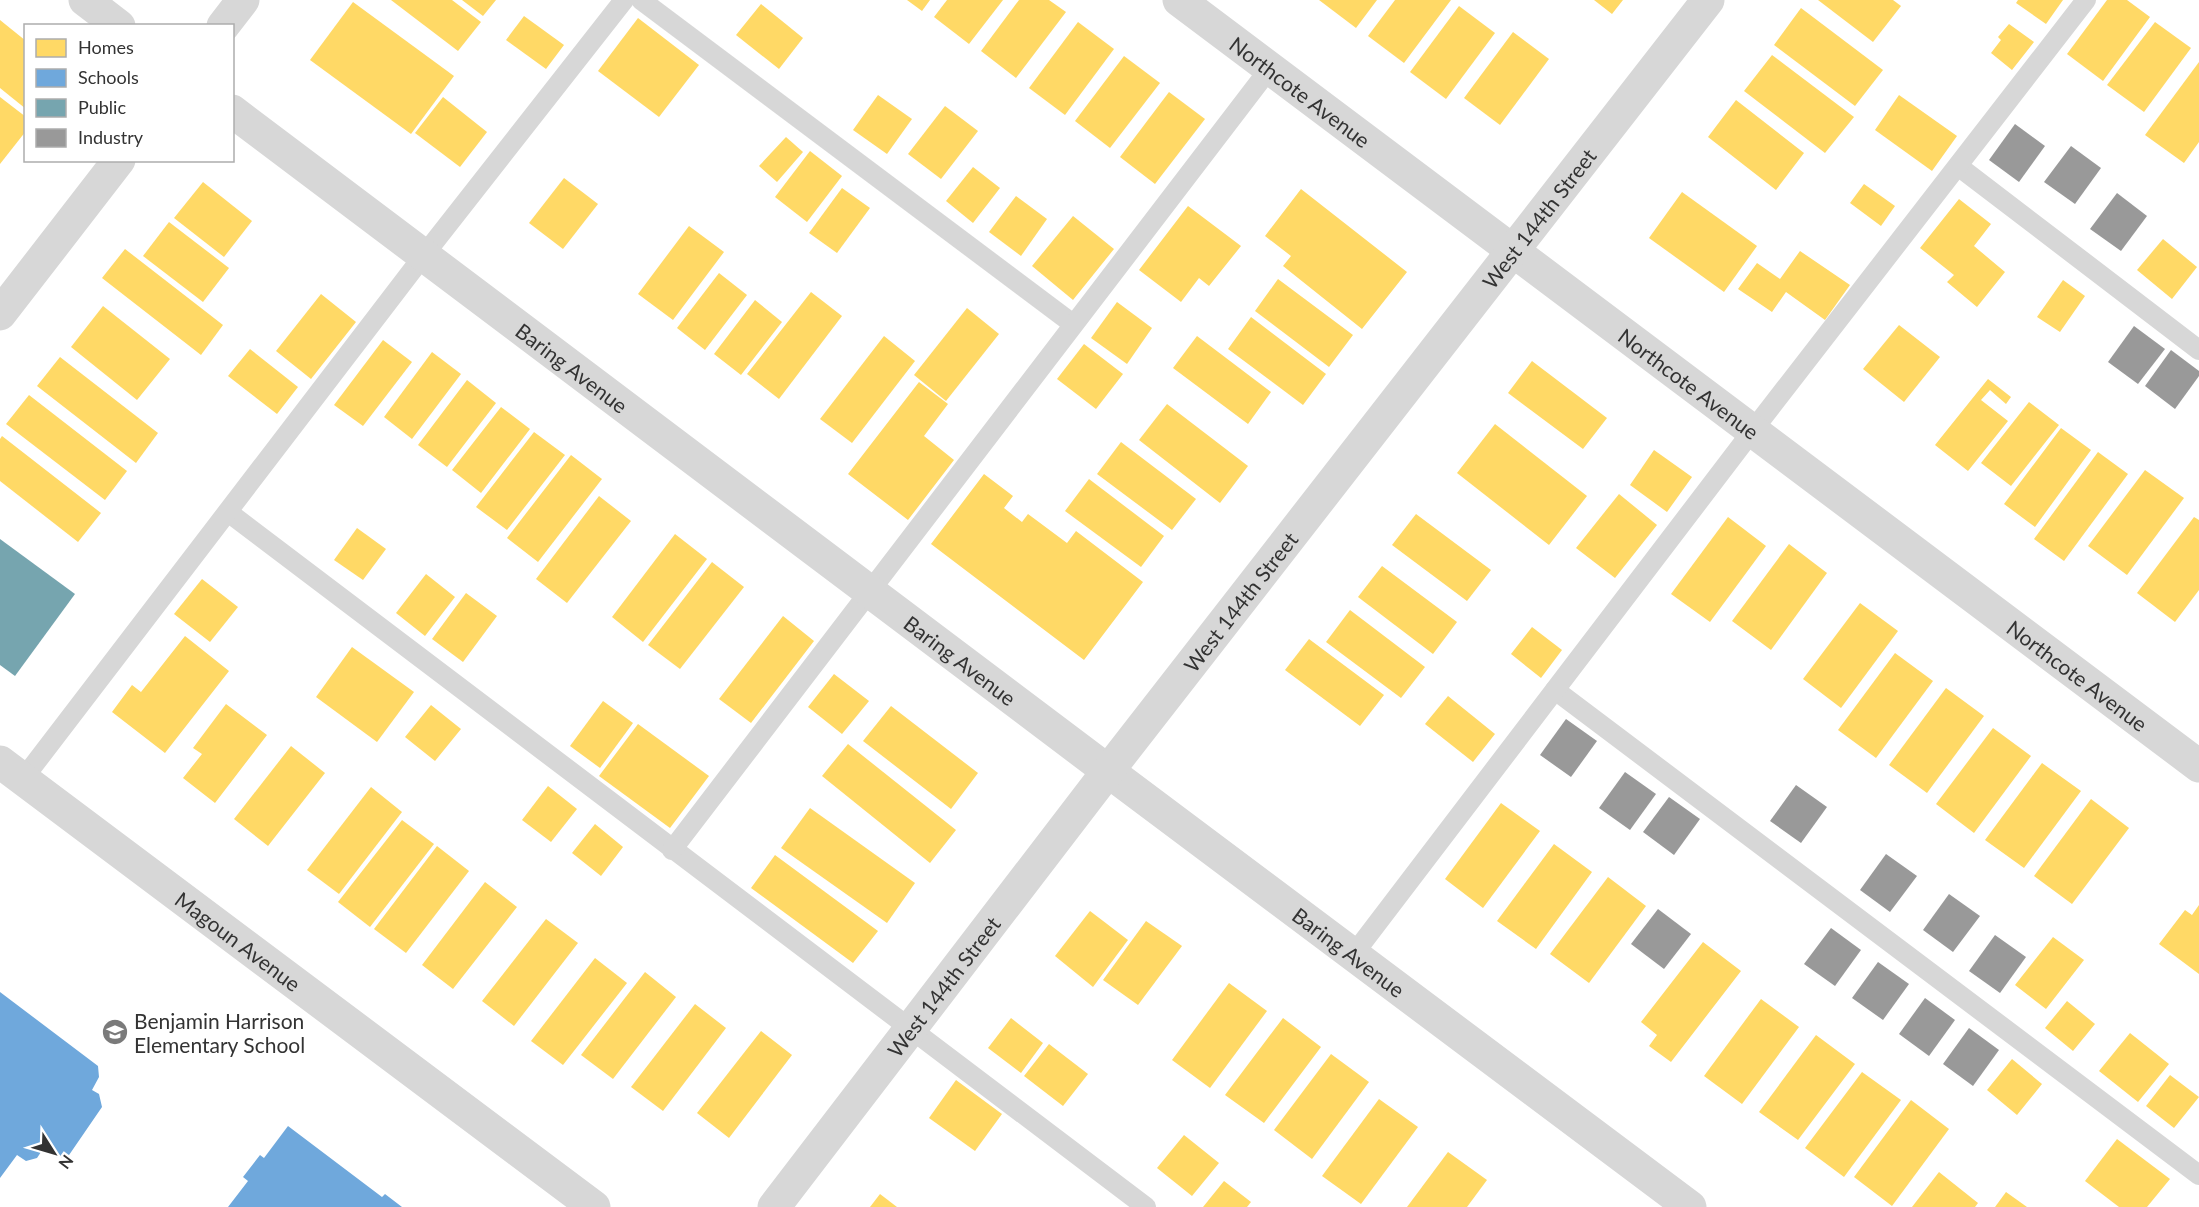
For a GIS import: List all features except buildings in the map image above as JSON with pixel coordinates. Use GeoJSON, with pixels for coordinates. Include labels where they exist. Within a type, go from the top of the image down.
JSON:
{"type":"FeatureCollection","features":[{"type":"Feature","properties":{"kind":"street"},"geometry":{"type":"LineString","coordinates":[[85,0],[116,24]]}},
{"type":"Feature","properties":{"kind":"street"},"geometry":{"type":"LineString","coordinates":[[225,24],[243,0]]}},
{"type":"Feature","properties":{"kind":"street","name":"Northcote Avenue"},"geometry":{"type":"LineString","coordinates":[[1179,0],[2199,766]]}},
{"type":"Feature","properties":{"kind":"street","name":"West 144th Street"},"geometry":{"type":"LineString","coordinates":[[774,1207],[1108,771],[1708,0]]}},
{"type":"Feature","properties":{"kind":"street","name":"Baring Avenue"},"geometry":{"type":"LineString","coordinates":[[234,112],[1690,1207]]}},
{"type":"Feature","properties":{"kind":"street"},"geometry":{"type":"LineString","coordinates":[[0,314],[117,162]]}},
{"type":"Feature","properties":{"kind":"street","name":"Magoun Avenue"},"geometry":{"type":"LineString","coordinates":[[11,771],[594,1207]]}},
{"type":"Feature","properties":{"kind":"lane"},"geometry":{"type":"LineString","coordinates":[[11,771],[228,512],[424,255],[624,0]]}},
{"type":"Feature","properties":{"kind":"lane"},"geometry":{"type":"LineString","coordinates":[[641,0],[1073,324]]}},
{"type":"Feature","properties":{"kind":"lane"},"geometry":{"type":"LineString","coordinates":[[1353,955],[1753,430],[2086,0]]}},
{"type":"Feature","properties":{"kind":"lane"},"geometry":{"type":"LineString","coordinates":[[672,850],[1270,68]]}},
{"type":"Feature","properties":{"kind":"lane"},"geometry":{"type":"LineString","coordinates":[[1958,166],[2199,350]]}},
{"type":"Feature","properties":{"kind":"lane"},"geometry":{"type":"LineString","coordinates":[[228,512],[1146,1207]]}},
{"type":"Feature","properties":{"kind":"lane"},"geometry":{"type":"LineString","coordinates":[[1555,690],[2199,1175]]}},
{"type":"Feature","properties":{"kind":"place","name":"Benjamin Harrison Elementary School"},"geometry":{"type":"Point","coordinates":[115,1032]}}]}
